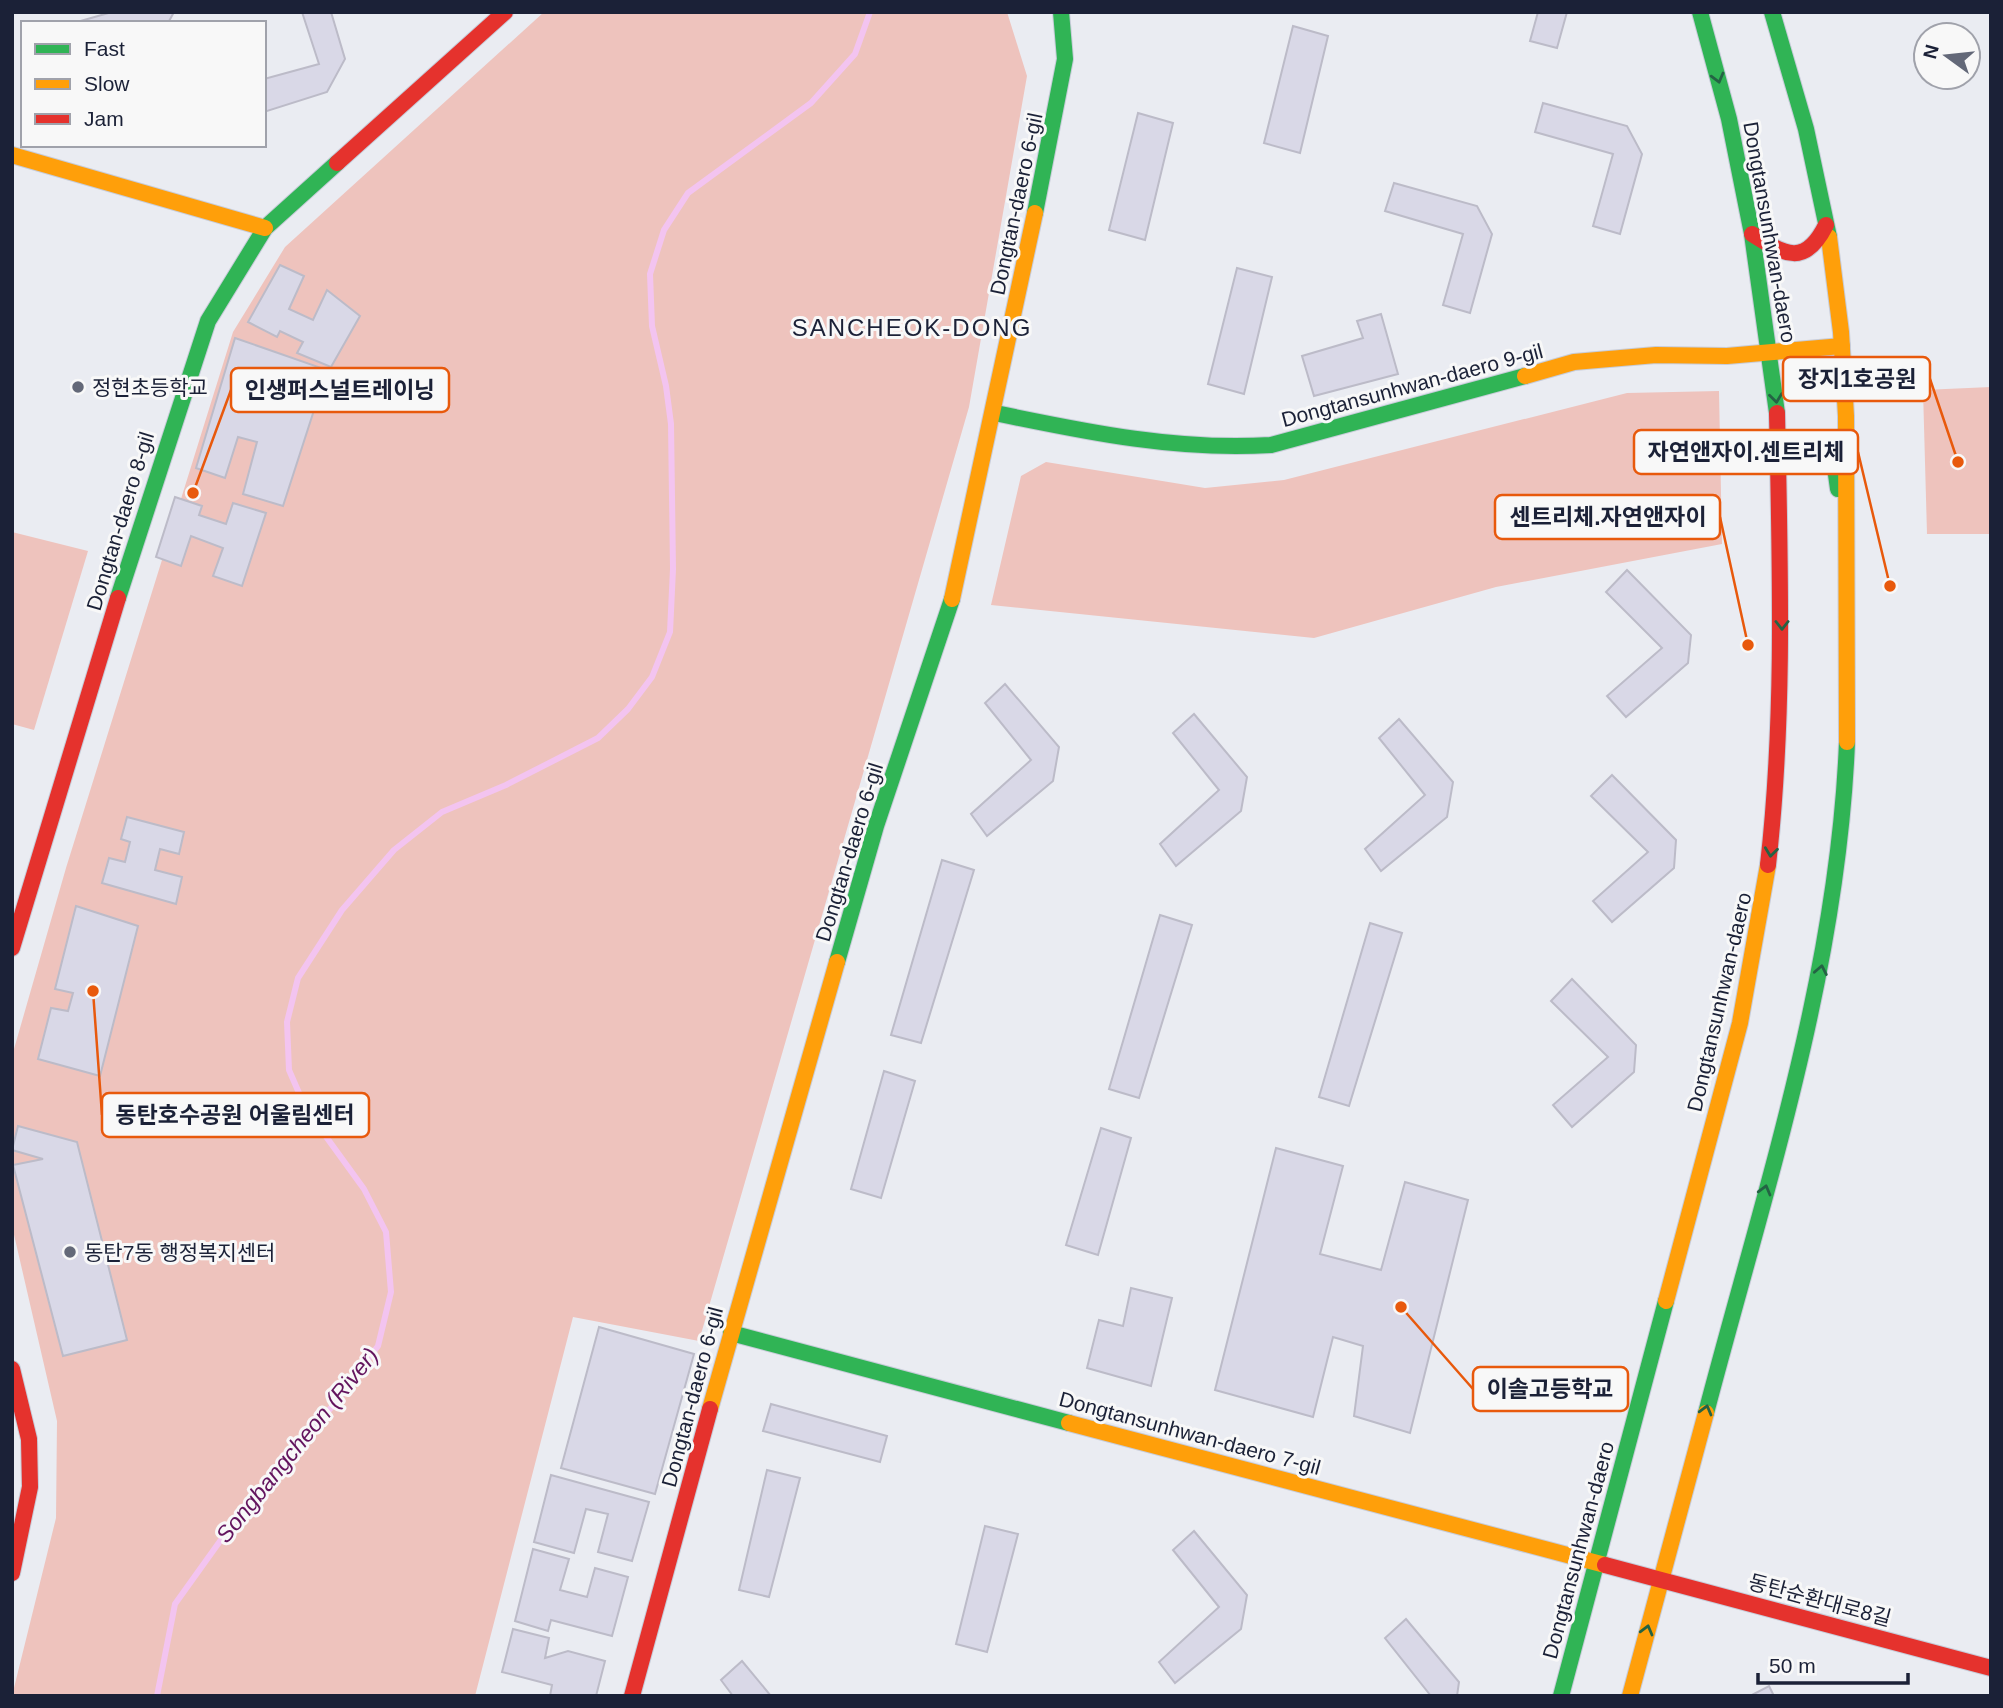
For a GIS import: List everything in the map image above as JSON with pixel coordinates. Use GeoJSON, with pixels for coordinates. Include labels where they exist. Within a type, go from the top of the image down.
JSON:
{"type":"FeatureCollection","features":[{"type":"Feature","properties":{"kind":"street","name":"Dongtan-daero 8-gil"},"geometry":{"type":"LineString","coordinates":[[12,948],[84,703],[194,356],[208,321],[265,228],[505,12]]}},
{"type":"Feature","properties":{"kind":"street","name":"Dongtan-daero 6-gil"},"geometry":{"type":"LineString","coordinates":[[632,1696],[730,1333],[876,826],[949,610],[995,413],[1058,106],[1065,59],[1061,12]]}},
{"type":"Feature","properties":{"kind":"street","name":"Dongtansunhwan-daero"},"geometry":{"type":"LineString","coordinates":[[1561,1696],[1740,1023],[1764,902],[1775,819],[1781,717],[1779,456],[1770,353],[1752,234],[1729,119],[1700,12]]}},
{"type":"Feature","properties":{"kind":"street"},"geometry":{"type":"LineString","coordinates":[[1630,1696],[1810,1021],[1824,952],[1846,777],[1848,437],[1842,346],[1826,225],[1806,128],[1772,12]]}},
{"type":"Feature","properties":{"kind":"street"},"geometry":{"type":"LineString","coordinates":[[12,155],[265,228]]}},
{"type":"Feature","properties":{"kind":"street"},"geometry":{"type":"LineString","coordinates":[[1752,234],[1775,249],[1793,254],[1807,253],[1818,244],[1826,225]]}},
{"type":"Feature","properties":{"kind":"street","name":"Dongtansunhwan-daero 9-gil"},"geometry":{"type":"LineString","coordinates":[[995,413],[1184,448],[1226,450],[1271,445],[1574,362],[1656,355],[1770,353],[1842,346]]}},
{"type":"Feature","properties":{"kind":"street"},"geometry":{"type":"LineString","coordinates":[[1779,456],[1801,446],[1814,446],[1824,447],[1834,460],[1848,550]]}},
{"type":"Feature","properties":{"kind":"street","name":"Dongtansunhwan-daero 7-gil"},"geometry":{"type":"LineString","coordinates":[[730,1333],[1639,1574]]}},
{"type":"Feature","properties":{"kind":"street"},"geometry":{"type":"LineString","coordinates":[[12,1369],[29,1439],[30,1487],[12,1573]]}},
{"type":"Feature","properties":{"kind":"street","name":"동탄순환대로8길"},"geometry":{"type":"LineString","coordinates":[[1639,1574],[1991,1668]]}},
{"type":"Feature","properties":{"kind":"shaded area"},"geometry":{"type":"Polygon","coordinates":[[[544,12],[1007,12],[1027,76],[969,407],[699,1341],[573,1317],[475,1696],[12,1696],[56,1518],[57,1421],[12,1226],[12,1056],[66,868],[233,332],[285,247],[544,12]]]}},
{"type":"Feature","properties":{"kind":"shaded area"},"geometry":{"type":"Polygon","coordinates":[[[1991,387],[1991,534],[1927,534],[1923,390],[1991,387]]]}},
{"type":"Feature","properties":{"kind":"shaded area"},"geometry":{"type":"Polygon","coordinates":[[[1719,391],[1722,544],[1496,587],[1314,638],[991,605],[1021,476],[1046,462],[1205,488],[1284,480],[1627,393],[1719,391]]]}},
{"type":"Feature","properties":{"kind":"shaded area"},"geometry":{"type":"Polygon","coordinates":[[[12,532],[88,551],[34,730],[12,724],[12,532]]]}},
{"type":"Feature","properties":{"kind":"building"},"geometry":{"type":"Polygon","coordinates":[[[112,12],[174,12],[169,21],[80,21],[112,12]]]}},
{"type":"Feature","properties":{"kind":"building"},"geometry":{"type":"Polygon","coordinates":[[[302,12],[331,12],[345,59],[327,92],[266,111],[266,78],[319,64],[302,12]]]}},
{"type":"Feature","properties":{"kind":"building"},"geometry":{"type":"Polygon","coordinates":[[[1538,12],[1567,12],[1557,48],[1530,41],[1538,12]]]}},
{"type":"Feature","properties":{"kind":"building"},"geometry":{"type":"Polygon","coordinates":[[[1293,26],[1328,36],[1300,153],[1264,143],[1293,26]]]}},
{"type":"Feature","properties":{"kind":"building"},"geometry":{"type":"Polygon","coordinates":[[[1543,103],[1627,126],[1642,154],[1620,234],[1593,226],[1613,154],[1535,132],[1543,103]]]}},
{"type":"Feature","properties":{"kind":"building"},"geometry":{"type":"Polygon","coordinates":[[[1138,113],[1173,123],[1145,240],[1109,230],[1138,113]]]}},
{"type":"Feature","properties":{"kind":"building"},"geometry":{"type":"Polygon","coordinates":[[[1394,183],[1477,206],[1492,234],[1470,313],[1443,305],[1463,234],[1385,211],[1394,183]]]}},
{"type":"Feature","properties":{"kind":"building"},"geometry":{"type":"Polygon","coordinates":[[[280,265],[304,276],[289,309],[313,320],[327,290],[360,316],[331,367],[297,353],[303,342],[280,331],[277,337],[248,322],[280,265]]]}},
{"type":"Feature","properties":{"kind":"building"},"geometry":{"type":"Polygon","coordinates":[[[1237,268],[1272,277],[1244,394],[1208,384],[1237,268]]]}},
{"type":"Feature","properties":{"kind":"building"},"geometry":{"type":"Polygon","coordinates":[[[1381,314],[1398,374],[1314,396],[1302,356],[1363,338],[1357,321],[1381,314]]]}},
{"type":"Feature","properties":{"kind":"building"},"geometry":{"type":"Polygon","coordinates":[[[235,338],[327,370],[283,506],[243,494],[257,442],[238,437],[225,478],[196,468],[235,338]]]}},
{"type":"Feature","properties":{"kind":"building"},"geometry":{"type":"Polygon","coordinates":[[[175,497],[202,506],[199,515],[226,524],[233,503],[266,513],[242,586],[213,576],[223,548],[191,536],[181,566],[156,557],[175,497]]]}},
{"type":"Feature","properties":{"kind":"building"},"geometry":{"type":"Polygon","coordinates":[[[1627,570],[1691,635],[1688,663],[1626,717],[1607,696],[1662,648],[1606,592],[1627,570]]]}},
{"type":"Feature","properties":{"kind":"building"},"geometry":{"type":"Polygon","coordinates":[[[1005,684],[1059,747],[1053,781],[987,836],[971,814],[1031,760],[985,703],[1005,684]]]}},
{"type":"Feature","properties":{"kind":"building"},"geometry":{"type":"Polygon","coordinates":[[[1194,714],[1247,777],[1241,811],[1176,866],[1160,844],[1219,790],[1173,733],[1194,714]]]}},
{"type":"Feature","properties":{"kind":"building"},"geometry":{"type":"Polygon","coordinates":[[[1399,719],[1453,782],[1447,817],[1381,871],[1365,849],[1425,795],[1379,738],[1399,719]]]}},
{"type":"Feature","properties":{"kind":"building"},"geometry":{"type":"Polygon","coordinates":[[[1612,775],[1676,840],[1674,868],[1612,922],[1593,901],[1648,852],[1591,796],[1612,775]]]}},
{"type":"Feature","properties":{"kind":"building"},"geometry":{"type":"Polygon","coordinates":[[[127,817],[184,832],[179,854],[160,849],[155,870],[182,877],[176,904],[102,883],[109,858],[125,862],[130,842],[121,839],[127,817]]]}},
{"type":"Feature","properties":{"kind":"building"},"geometry":{"type":"Polygon","coordinates":[[[942,860],[974,870],[921,1043],[891,1035],[942,860]]]}},
{"type":"Feature","properties":{"kind":"building"},"geometry":{"type":"Polygon","coordinates":[[[76,906],[138,926],[100,1076],[38,1059],[51,1008],[68,1011],[73,993],[55,989],[76,906]]]}},
{"type":"Feature","properties":{"kind":"building"},"geometry":{"type":"Polygon","coordinates":[[[1160,915],[1192,925],[1139,1098],[1109,1089],[1160,915]]]}},
{"type":"Feature","properties":{"kind":"building"},"geometry":{"type":"Polygon","coordinates":[[[1370,923],[1402,933],[1349,1106],[1319,1097],[1370,923]]]}},
{"type":"Feature","properties":{"kind":"building"},"geometry":{"type":"Polygon","coordinates":[[[1572,979],[1636,1045],[1634,1072],[1572,1127],[1553,1105],[1608,1057],[1551,1001],[1572,979]]]}},
{"type":"Feature","properties":{"kind":"building"},"geometry":{"type":"Polygon","coordinates":[[[884,1071],[915,1081],[881,1198],[851,1189],[884,1071]]]}},
{"type":"Feature","properties":{"kind":"building","name":"동탄7동 행정복지센터"},"geometry":{"type":"Polygon","coordinates":[[[18,1126],[77,1142],[127,1340],[63,1356],[13,1165],[43,1159],[12,1150],[18,1126]]]}},
{"type":"Feature","properties":{"kind":"building"},"geometry":{"type":"Polygon","coordinates":[[[1101,1128],[1131,1138],[1098,1255],[1066,1245],[1101,1128]]]}},
{"type":"Feature","properties":{"kind":"building"},"geometry":{"type":"Polygon","coordinates":[[[1276,1148],[1343,1166],[1320,1254],[1381,1270],[1405,1182],[1468,1200],[1410,1433],[1354,1416],[1363,1346],[1333,1337],[1313,1417],[1215,1390],[1276,1148]]]}},
{"type":"Feature","properties":{"kind":"building"},"geometry":{"type":"Polygon","coordinates":[[[1131,1288],[1172,1298],[1151,1386],[1087,1368],[1099,1320],[1123,1326],[1131,1288]]]}},
{"type":"Feature","properties":{"kind":"building"},"geometry":{"type":"Polygon","coordinates":[[[599,1327],[694,1354],[655,1494],[561,1468],[599,1327]]]}},
{"type":"Feature","properties":{"kind":"building"},"geometry":{"type":"Polygon","coordinates":[[[771,1404],[887,1436],[880,1462],[763,1431],[771,1404]]]}},
{"type":"Feature","properties":{"kind":"building"},"geometry":{"type":"Polygon","coordinates":[[[767,1470],[800,1478],[769,1597],[739,1590],[767,1470]]]}},
{"type":"Feature","properties":{"kind":"building"},"geometry":{"type":"Polygon","coordinates":[[[551,1475],[649,1502],[632,1561],[598,1552],[608,1514],[586,1509],[574,1553],[534,1542],[551,1475]]]}},
{"type":"Feature","properties":{"kind":"building"},"geometry":{"type":"Polygon","coordinates":[[[985,1526],[1018,1534],[987,1652],[956,1644],[985,1526]]]}},
{"type":"Feature","properties":{"kind":"building"},"geometry":{"type":"Polygon","coordinates":[[[1194,1531],[1247,1595],[1241,1629],[1175,1683],[1159,1662],[1219,1607],[1173,1550],[1194,1531]]]}},
{"type":"Feature","properties":{"kind":"building"},"geometry":{"type":"Polygon","coordinates":[[[533,1549],[569,1559],[560,1590],[587,1597],[595,1568],[628,1577],[612,1636],[551,1620],[548,1631],[515,1621],[533,1549]]]}},
{"type":"Feature","properties":{"kind":"building"},"geometry":{"type":"Polygon","coordinates":[[[1406,1619],[1459,1682],[1457,1696],[1431,1696],[1385,1638],[1406,1619]]]}},
{"type":"Feature","properties":{"kind":"building"},"geometry":{"type":"Polygon","coordinates":[[[513,1629],[549,1638],[545,1658],[568,1651],[605,1661],[596,1696],[550,1696],[552,1685],[502,1672],[513,1629]]]}},
{"type":"Feature","properties":{"kind":"building"},"geometry":{"type":"Polygon","coordinates":[[[742,1661],[771,1696],[733,1696],[721,1680],[742,1661]]]}},
{"type":"Feature","properties":{"kind":"building"},"geometry":{"type":"Polygon","coordinates":[[[1769,1686],[1774,1696],[1750,1696],[1769,1686]]]}},
{"type":"Feature","properties":{"kind":"waterway","name":"Songbangcheon (River)"},"geometry":{"type":"LineString","coordinates":[[157,1696],[175,1604],[233,1523],[335,1403],[378,1346],[391,1292],[386,1232],[364,1189],[306,1109],[289,1070],[287,1022],[298,978],[342,910],[394,850],[442,812],[506,785],[598,738],[628,709],[652,677],[670,632],[673,569],[671,424],[666,386],[652,326],[650,274],[664,230],[688,193],[811,103],[855,54],[870,12]]}},
{"type":"Feature","properties":{"kind":"traffic: fast"},"geometry":{"type":"LineString","coordinates":[[1035,213],[1065,59],[1061,12]]}},
{"type":"Feature","properties":{"kind":"traffic: fast"},"geometry":{"type":"LineString","coordinates":[[1700,12],[1729,119],[1752,234],[1777,413]]}},
{"type":"Feature","properties":{"kind":"traffic: fast"},"geometry":{"type":"LineString","coordinates":[[1772,12],[1806,129],[1829,237]]}},
{"type":"Feature","properties":{"kind":"traffic: fast"},"geometry":{"type":"LineString","coordinates":[[118,598],[208,321],[265,228],[337,163]]}},
{"type":"Feature","properties":{"kind":"traffic: fast"},"geometry":{"type":"LineString","coordinates":[[995,413],[1167,443],[1271,445],[1525,376]]}},
{"type":"Feature","properties":{"kind":"traffic: fast"},"geometry":{"type":"LineString","coordinates":[[1779,456],[1801,446],[1824,447],[1834,460],[1838,489]]}},
{"type":"Feature","properties":{"kind":"traffic: fast"},"geometry":{"type":"LineString","coordinates":[[837,962],[876,826],[952,599]]}},
{"type":"Feature","properties":{"kind":"traffic: fast"},"geometry":{"type":"LineString","coordinates":[[1706,1413],[1774,1164],[1814,997],[1841,828],[1847,742]]}},
{"type":"Feature","properties":{"kind":"traffic: fast"},"geometry":{"type":"LineString","coordinates":[[1561,1696],[1666,1301]]}},
{"type":"Feature","properties":{"kind":"traffic: fast"},"geometry":{"type":"LineString","coordinates":[[731,1333],[1069,1423]]}},
{"type":"Feature","properties":{"kind":"traffic: slow"},"geometry":{"type":"LineString","coordinates":[[12,155],[265,228]]}},
{"type":"Feature","properties":{"kind":"traffic: slow"},"geometry":{"type":"LineString","coordinates":[[952,599],[1035,213]]}},
{"type":"Feature","properties":{"kind":"traffic: slow"},"geometry":{"type":"LineString","coordinates":[[1829,237],[1841,332],[1846,416],[1847,742]]}},
{"type":"Feature","properties":{"kind":"traffic: slow"},"geometry":{"type":"LineString","coordinates":[[1525,376],[1574,362],[1656,355],[1727,356],[1842,346]]}},
{"type":"Feature","properties":{"kind":"traffic: slow"},"geometry":{"type":"LineString","coordinates":[[1666,1301],[1740,1023],[1768,865]]}},
{"type":"Feature","properties":{"kind":"traffic: slow"},"geometry":{"type":"LineString","coordinates":[[710,1409],[837,962]]}},
{"type":"Feature","properties":{"kind":"traffic: slow"},"geometry":{"type":"LineString","coordinates":[[1630,1696],[1706,1413]]}},
{"type":"Feature","properties":{"kind":"traffic: slow"},"geometry":{"type":"LineString","coordinates":[[1069,1423],[1605,1565]]}},
{"type":"Feature","properties":{"kind":"traffic: jam"},"geometry":{"type":"LineString","coordinates":[[337,163],[505,12]]}},
{"type":"Feature","properties":{"kind":"traffic: jam"},"geometry":{"type":"LineString","coordinates":[[1752,234],[1784,251],[1802,252],[1810,247],[1826,225]]}},
{"type":"Feature","properties":{"kind":"traffic: jam"},"geometry":{"type":"LineString","coordinates":[[1768,865],[1779,696],[1777,413]]}},
{"type":"Feature","properties":{"kind":"traffic: jam"},"geometry":{"type":"LineString","coordinates":[[12,948],[118,598]]}},
{"type":"Feature","properties":{"kind":"traffic: jam"},"geometry":{"type":"LineString","coordinates":[[12,1369],[29,1439],[30,1487],[12,1573]]}},
{"type":"Feature","properties":{"kind":"traffic: jam"},"geometry":{"type":"LineString","coordinates":[[632,1696],[710,1409]]}},
{"type":"Feature","properties":{"kind":"traffic: jam"},"geometry":{"type":"LineString","coordinates":[[1605,1565],[1991,1668]]}},
{"type":"Feature","properties":{"kind":"place","name":"정현초등학교"},"geometry":{"type":"Point","coordinates":[78,387]}},
{"type":"Feature","properties":{"kind":"place","name":"장지1호공원"},"geometry":{"type":"Point","coordinates":[1958,462]}},
{"type":"Feature","properties":{"kind":"place","name":"인생퍼스널트레이닝"},"geometry":{"type":"Point","coordinates":[193,493]}},
{"type":"Feature","properties":{"kind":"place","name":"자연앤자이.센트리체"},"geometry":{"type":"Point","coordinates":[1890,586]}},
{"type":"Feature","properties":{"kind":"place","name":"센트리체.자연앤자이"},"geometry":{"type":"Point","coordinates":[1748,645]}},
{"type":"Feature","properties":{"kind":"place","name":"동탄호수공원 어울림센터"},"geometry":{"type":"Point","coordinates":[93,991]}},
{"type":"Feature","properties":{"kind":"place","name":"동탄7동 행정복지센터"},"geometry":{"type":"Point","coordinates":[70,1252]}},
{"type":"Feature","properties":{"kind":"place","name":"이솔고등학교"},"geometry":{"type":"Point","coordinates":[1401,1307]}},
{"type":"Feature","properties":{"kind":"district","name":"SANCHEOK-DONG"},"geometry":{"type":"Point","coordinates":[912,327]}}]}
